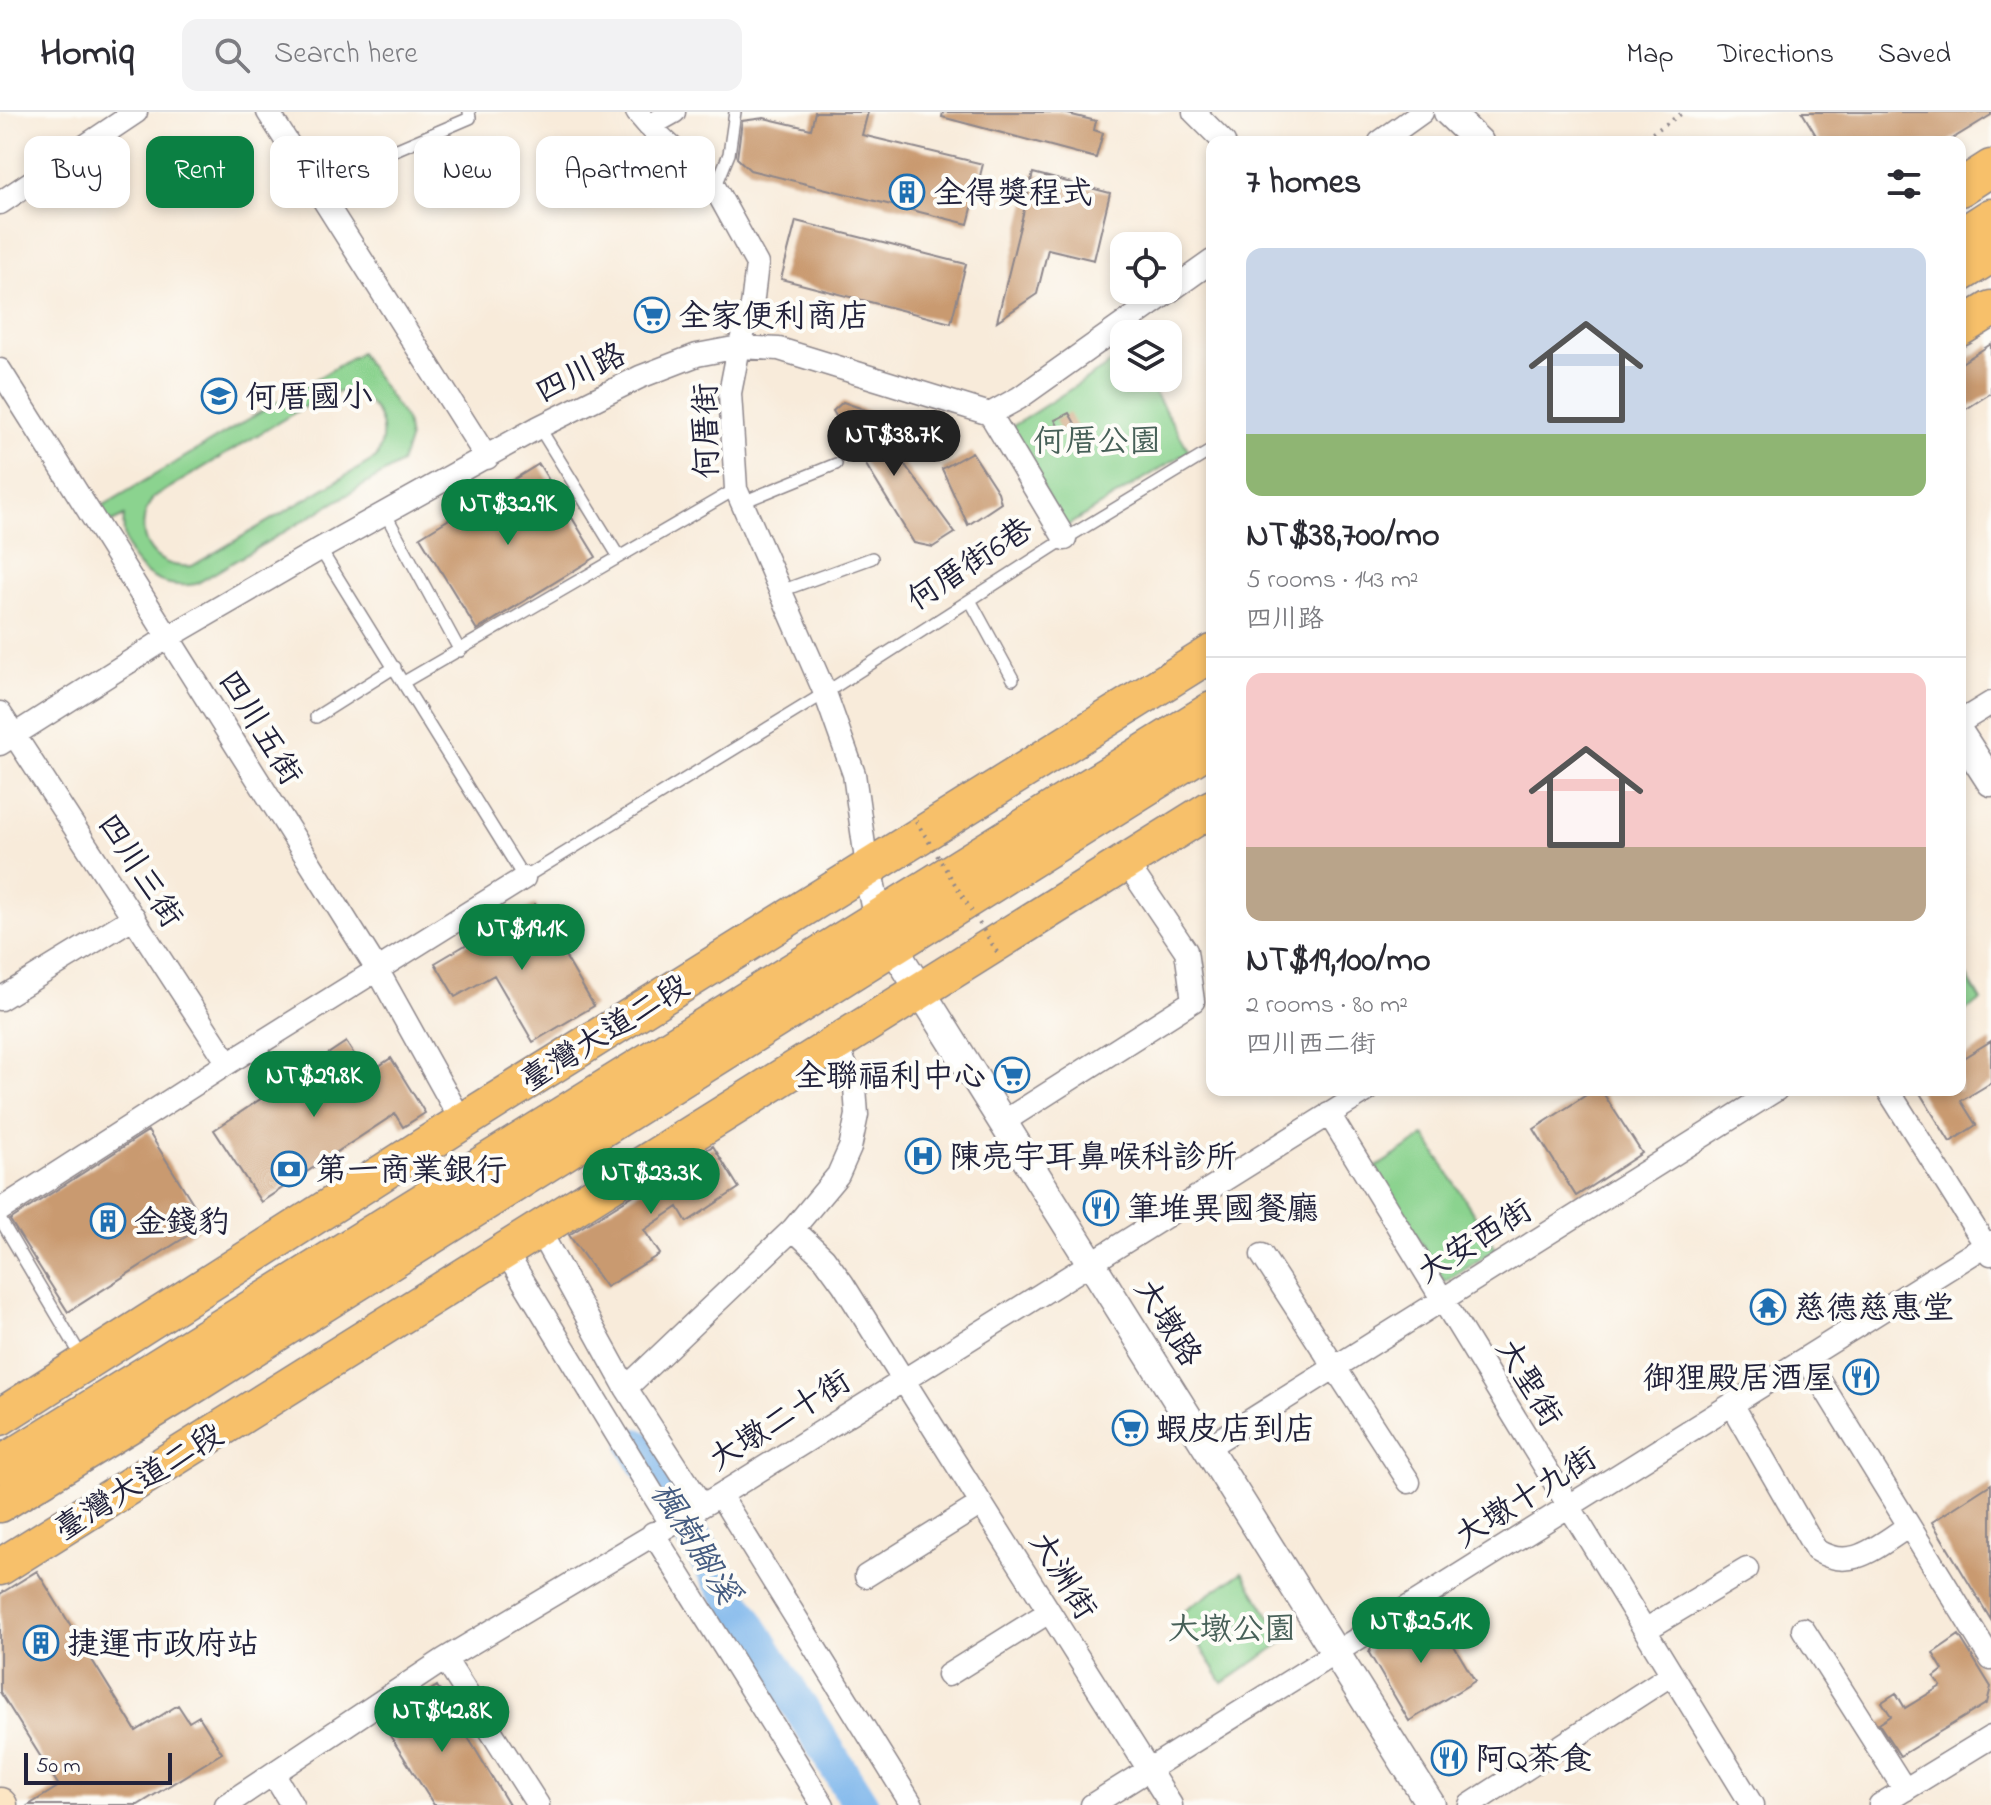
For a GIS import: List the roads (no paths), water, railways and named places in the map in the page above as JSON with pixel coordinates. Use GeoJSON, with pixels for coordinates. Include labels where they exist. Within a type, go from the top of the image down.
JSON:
{"type":"FeatureCollection","features":[{"type":"Feature","properties":{"kind":"main road"},"geometry":{"type":"LineString","coordinates":[[1966,184],[1991,168]]}},
{"type":"Feature","properties":{"kind":"main road"},"geometry":{"type":"LineString","coordinates":[[1966,233],[1991,217]]}},
{"type":"Feature","properties":{"kind":"main road"},"geometry":{"type":"LineString","coordinates":[[1966,270],[1991,255]]}},
{"type":"Feature","properties":{"kind":"main road"},"geometry":{"type":"LineString","coordinates":[[1966,324],[1991,309]]}},
{"type":"Feature","properties":{"kind":"main road","name":"臺灣大道二段"},"geometry":{"type":"LineString","coordinates":[[0,1417],[462,1122],[1206,657]]}},
{"type":"Feature","properties":{"kind":"main road","name":"臺灣大道二段"},"geometry":{"type":"LineString","coordinates":[[0,1504],[175,1397],[885,934],[1206,714]]}},
{"type":"Feature","properties":{"kind":"main road","name":"臺灣大道二段"},"geometry":{"type":"LineString","coordinates":[[0,1465],[885,934],[1206,749]]}},
{"type":"Feature","properties":{"kind":"main road","name":"臺灣大道二段"},"geometry":{"type":"LineString","coordinates":[[0,1567],[1206,812]]}},
{"type":"Feature","properties":{"kind":"street"},"geometry":{"type":"LineString","coordinates":[[0,203],[136,112]]}},
{"type":"Feature","properties":{"kind":"street"},"geometry":{"type":"LineString","coordinates":[[268,112],[282,136]]}},
{"type":"Feature","properties":{"kind":"street"},"geometry":{"type":"LineString","coordinates":[[643,119],[674,112]]}},
{"type":"Feature","properties":{"kind":"street"},"geometry":{"type":"LineString","coordinates":[[1194,112],[1218,136]]}},
{"type":"Feature","properties":{"kind":"street"},"geometry":{"type":"LineString","coordinates":[[1388,136],[1422,112]]}},
{"type":"Feature","properties":{"kind":"street"},"geometry":{"type":"LineString","coordinates":[[1448,112],[1473,136]]}},
{"type":"Feature","properties":{"kind":"street","name":"何厝街"},"geometry":{"type":"LineString","coordinates":[[643,119],[661,136]]}},
{"type":"Feature","properties":{"kind":"street","name":"何厝街"},"geometry":{"type":"LineString","coordinates":[[715,188],[757,264],[752,306],[739,347],[730,393],[740,496],[825,693],[854,774],[867,867]]}},
{"type":"Feature","properties":{"kind":"street"},"geometry":{"type":"LineString","coordinates":[[327,208],[487,458]]}},
{"type":"Feature","properties":{"kind":"street"},"geometry":{"type":"LineString","coordinates":[[990,414],[1019,398],[1206,265]]}},
{"type":"Feature","properties":{"kind":"street","name":"四川路"},"geometry":{"type":"LineString","coordinates":[[7,740],[167,638],[320,549],[539,427],[640,377],[697,355],[739,347],[779,349],[990,414]]}},
{"type":"Feature","properties":{"kind":"street","name":"四川五街"},"geometry":{"type":"LineString","coordinates":[[0,370],[378,971],[462,1122]]}},
{"type":"Feature","properties":{"kind":"street","name":"何厝街6巷"},"geometry":{"type":"LineString","coordinates":[[990,414],[1065,539]]}},
{"type":"Feature","properties":{"kind":"street"},"geometry":{"type":"LineString","coordinates":[[1966,718],[1991,703]]}},
{"type":"Feature","properties":{"kind":"street","name":"四川三街"},"geometry":{"type":"LineString","coordinates":[[0,713],[7,740],[134,917],[228,1063]]}},
{"type":"Feature","properties":{"kind":"street"},"geometry":{"type":"LineString","coordinates":[[1966,743],[1991,782]]}},
{"type":"Feature","properties":{"kind":"street"},"geometry":{"type":"LineString","coordinates":[[1003,1122],[1193,1001],[1186,951],[1126,862]]}},
{"type":"Feature","properties":{"kind":"street","name":"大墩路"},"geometry":{"type":"LineString","coordinates":[[867,867],[885,934],[1431,1805]]}},
{"type":"Feature","properties":{"kind":"street"},"geometry":{"type":"LineString","coordinates":[[0,1210],[524,878]]}},
{"type":"Feature","properties":{"kind":"street"},"geometry":{"type":"LineString","coordinates":[[0,999],[134,917]]}},
{"type":"Feature","properties":{"kind":"street"},"geometry":{"type":"LineString","coordinates":[[626,1388],[793,1229],[838,1175],[850,1148],[857,1115],[855,1087],[836,1044]]}},
{"type":"Feature","properties":{"kind":"street","name":"大墩二十街"},"geometry":{"type":"LineString","coordinates":[[226,1805],[445,1659],[710,1499],[1358,1096]]}},
{"type":"Feature","properties":{"kind":"street","name":"大安西街"},"geometry":{"type":"LineString","coordinates":[[1208,1447],[1766,1096]]}},
{"type":"Feature","properties":{"kind":"street"},"geometry":{"type":"LineString","coordinates":[[1892,1096],[1989,1247]]}},
{"type":"Feature","properties":{"kind":"street","name":"大聖街"},"geometry":{"type":"LineString","coordinates":[[1329,1114],[1752,1805]]}},
{"type":"Feature","properties":{"kind":"street","name":"大洲街"},"geometry":{"type":"LineString","coordinates":[[793,1229],[831,1266],[1171,1805]]}},
{"type":"Feature","properties":{"kind":"street"},"geometry":{"type":"LineString","coordinates":[[539,1230],[626,1388],[710,1499],[912,1805]]}},
{"type":"Feature","properties":{"kind":"street","name":"大墩十九街"},"geometry":{"type":"LineString","coordinates":[[1092,1805],[1732,1404],[1989,1247]]}},
{"type":"Feature","properties":{"kind":"street"},"geometry":{"type":"LineString","coordinates":[[505,1251],[823,1805]]}},
{"type":"Feature","properties":{"kind":"street"},"geometry":{"type":"LineString","coordinates":[[1262,1255],[1409,1482]]}},
{"type":"Feature","properties":{"kind":"street"},"geometry":{"type":"LineString","coordinates":[[1806,1358],[1991,1659]]}},
{"type":"Feature","properties":{"kind":"street"},"geometry":{"type":"LineString","coordinates":[[1732,1404],[1816,1550],[1829,1558],[1843,1561],[1859,1557],[1909,1526]]}},
{"type":"Feature","properties":{"kind":"street"},"geometry":{"type":"LineString","coordinates":[[866,1576],[981,1504]]}},
{"type":"Feature","properties":{"kind":"street"},"geometry":{"type":"LineString","coordinates":[[1645,1630],[1747,1569]]}},
{"type":"Feature","properties":{"kind":"street"},"geometry":{"type":"LineString","coordinates":[[948,1675],[1049,1612]]}},
{"type":"Feature","properties":{"kind":"street"},"geometry":{"type":"LineString","coordinates":[[1803,1629],[1905,1790]]}},
{"type":"Feature","properties":{"kind":"street"},"geometry":{"type":"LineString","coordinates":[[445,1659],[538,1805]]}},
{"type":"Feature","properties":{"kind":"street"},"geometry":{"type":"LineString","coordinates":[[1470,1805],[1672,1674]]}},
{"type":"Feature","properties":{"kind":"street"},"geometry":{"type":"LineString","coordinates":[[1880,1805],[1991,1737]]}},
{"type":"Feature","properties":{"kind":"street"},"geometry":{"type":"LineString","coordinates":[[274,1775],[292,1805]]}},
{"type":"Feature","properties":{"kind":"lane"},"geometry":{"type":"LineString","coordinates":[[398,149],[470,118],[469,112]]}},
{"type":"Feature","properties":{"kind":"lane"},"geometry":{"type":"LineString","coordinates":[[715,188],[729,154],[735,112]]}},
{"type":"Feature","properties":{"kind":"lane"},"geometry":{"type":"LineString","coordinates":[[539,427],[619,557]]}},
{"type":"Feature","properties":{"kind":"lane"},"geometry":{"type":"LineString","coordinates":[[1065,539],[1206,454]]}},
{"type":"Feature","properties":{"kind":"lane"},"geometry":{"type":"LineString","coordinates":[[404,682],[619,557],[740,496],[836,464]]}},
{"type":"Feature","properties":{"kind":"lane"},"geometry":{"type":"LineString","coordinates":[[385,513],[460,651]]}},
{"type":"Feature","properties":{"kind":"lane","name":"何厝街6巷"},"geometry":{"type":"LineString","coordinates":[[524,878],[825,693],[1065,539]]}},
{"type":"Feature","properties":{"kind":"lane"},"geometry":{"type":"LineString","coordinates":[[320,549],[524,878]]}},
{"type":"Feature","properties":{"kind":"lane"},"geometry":{"type":"LineString","coordinates":[[781,591],[872,558]]}},
{"type":"Feature","properties":{"kind":"lane"},"geometry":{"type":"LineString","coordinates":[[970,600],[1013,679]]}},
{"type":"Feature","properties":{"kind":"lane"},"geometry":{"type":"LineString","coordinates":[[316,717],[395,667]]}},
{"type":"Feature","properties":{"kind":"lane"},"geometry":{"type":"LineString","coordinates":[[0,1219],[86,1364]]}},
{"type":"Feature","properties":{"kind":"waterway","name":"楓樹腳溪"},"geometry":{"type":"LineString","coordinates":[[636,1446],[861,1805]]}},
{"type":"Feature","properties":{"kind":"place","name":"全得獎程式"},"geometry":{"type":"Point","coordinates":[907,192]}},
{"type":"Feature","properties":{"kind":"place","name":"全家便利商店"},"geometry":{"type":"Point","coordinates":[652,315]}},
{"type":"Feature","properties":{"kind":"place","name":"何厝國小"},"geometry":{"type":"Point","coordinates":[219,396]}},
{"type":"Feature","properties":{"kind":"place","name":"全聯福利中心"},"geometry":{"type":"Point","coordinates":[1012,1075]}},
{"type":"Feature","properties":{"kind":"place","name":"陳亮宇耳鼻喉科診所"},"geometry":{"type":"Point","coordinates":[923,1156]}},
{"type":"Feature","properties":{"kind":"place","name":"第一商業銀行"},"geometry":{"type":"Point","coordinates":[289,1169]}},
{"type":"Feature","properties":{"kind":"place","name":"筆堆異國餐廳"},"geometry":{"type":"Point","coordinates":[1101,1208]}},
{"type":"Feature","properties":{"kind":"place","name":"金錢豹"},"geometry":{"type":"Point","coordinates":[108,1221]}},
{"type":"Feature","properties":{"kind":"place","name":"慈德慈惠堂"},"geometry":{"type":"Point","coordinates":[1768,1307]}},
{"type":"Feature","properties":{"kind":"place","name":"御狸殿居酒屋"},"geometry":{"type":"Point","coordinates":[1861,1377]}},
{"type":"Feature","properties":{"kind":"place","name":"蝦皮店到店"},"geometry":{"type":"Point","coordinates":[1130,1428]}},
{"type":"Feature","properties":{"kind":"place","name":"捷運市政府站"},"geometry":{"type":"Point","coordinates":[41,1643]}},
{"type":"Feature","properties":{"kind":"place","name":"阿Q茶食"},"geometry":{"type":"Point","coordinates":[1449,1758]}},
{"type":"Feature","properties":{"kind":"park label","name":"何厝公園"},"geometry":{"type":"Point","coordinates":[1097,440]}},
{"type":"Feature","properties":{"kind":"park label","name":"大墩公園"},"geometry":{"type":"Point","coordinates":[1232,1628]}}]}
